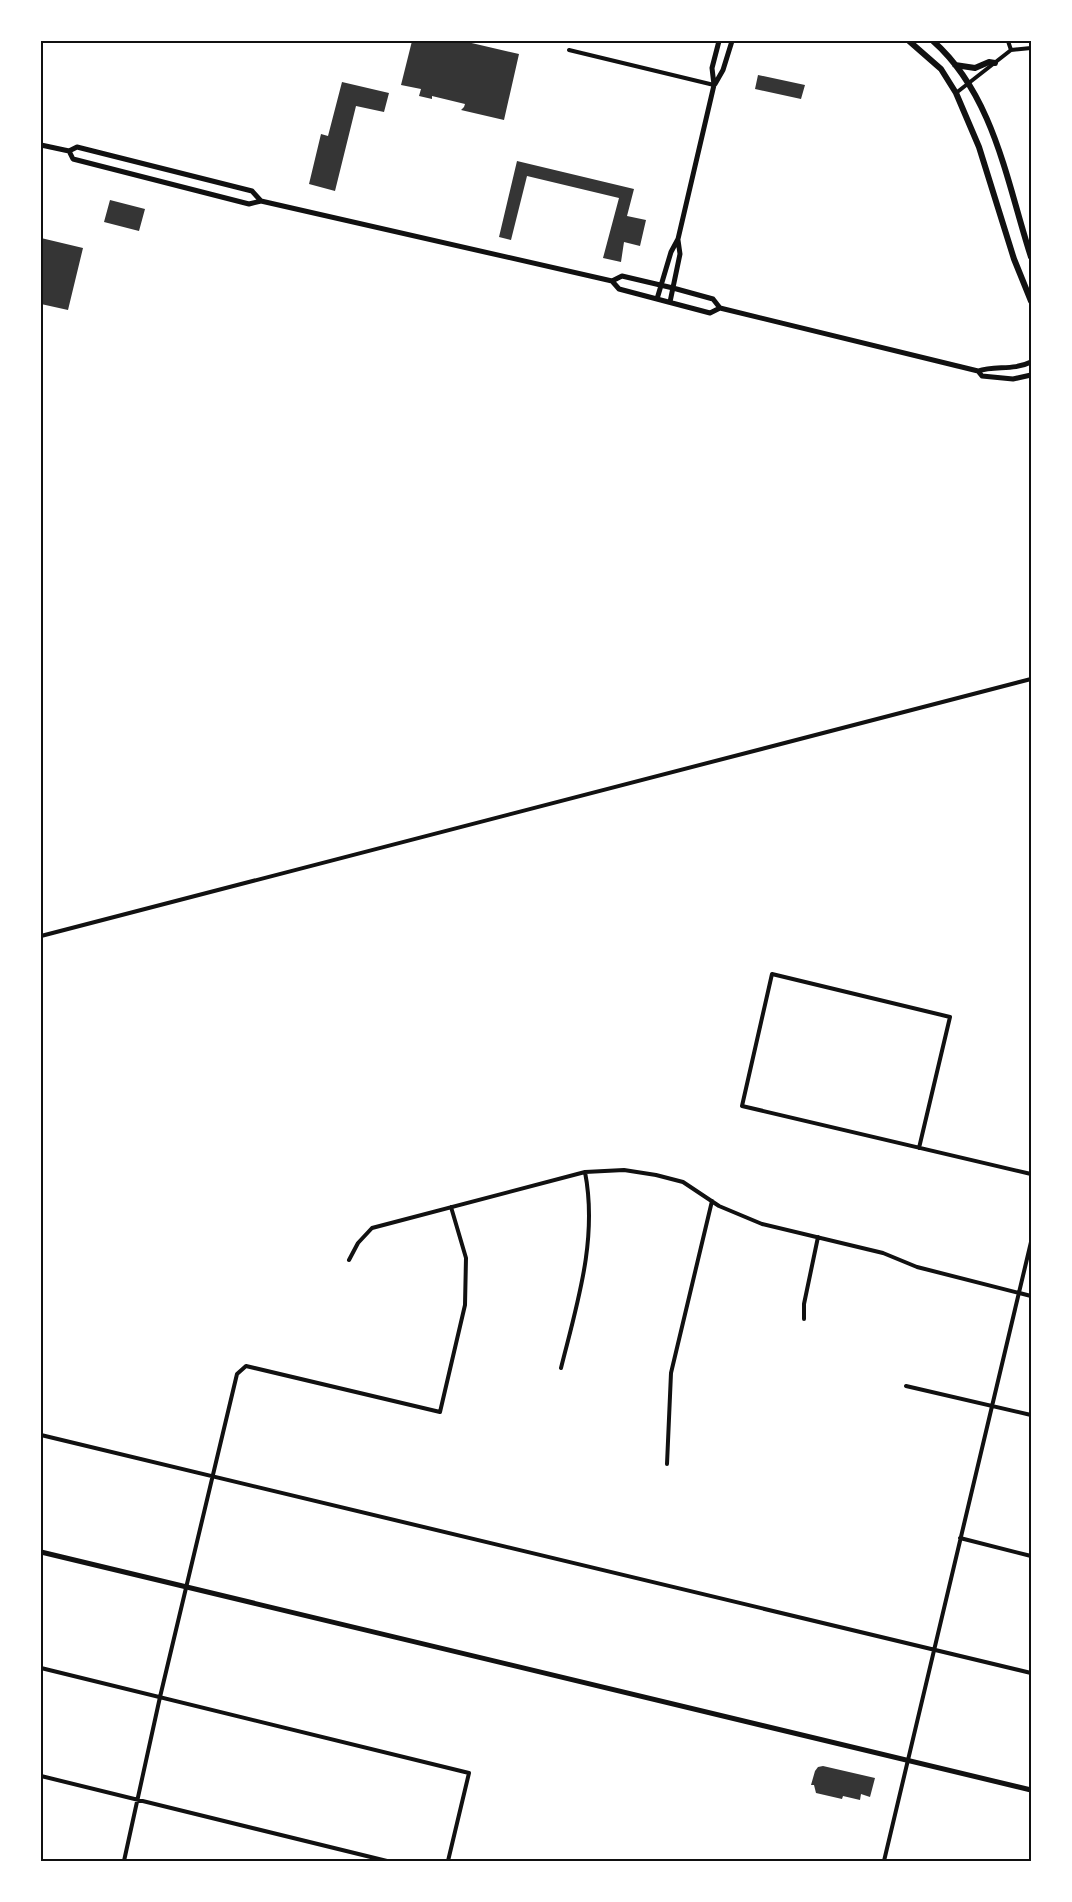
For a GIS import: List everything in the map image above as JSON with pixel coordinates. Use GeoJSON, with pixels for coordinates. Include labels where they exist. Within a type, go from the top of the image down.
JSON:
{"type":"FeatureCollection","features":[{"type":"Feature","properties":{"kind":"main road"},"geometry":{"type":"LineString","coordinates":[[909,41],[941,69],[956,93],[979,147],[1014,259],[1031,301]]}},
{"type":"Feature","properties":{"kind":"main road"},"geometry":{"type":"LineString","coordinates":[[933,41],[969,84],[990,127],[1031,257]]}},
{"type":"Feature","properties":{"kind":"main road"},"geometry":{"type":"LineString","coordinates":[[955,65],[975,68],[989,62],[995,63]]}},
{"type":"Feature","properties":{"kind":"street"},"geometry":{"type":"LineString","coordinates":[[714,84],[712,68],[720,41]]}},
{"type":"Feature","properties":{"kind":"street"},"geometry":{"type":"LineString","coordinates":[[657,299],[671,252],[678,240],[714,84],[723,70],[732,41]]}},
{"type":"Feature","properties":{"kind":"street"},"geometry":{"type":"LineString","coordinates":[[1008,41],[1011,50]]}},
{"type":"Feature","properties":{"kind":"street"},"geometry":{"type":"LineString","coordinates":[[956,93],[1011,50],[1031,48]]}},
{"type":"Feature","properties":{"kind":"street"},"geometry":{"type":"LineString","coordinates":[[569,50],[714,84]]}},
{"type":"Feature","properties":{"kind":"street"},"geometry":{"type":"LineString","coordinates":[[41,145],[69,151],[77,147],[252,191],[261,202]]}},
{"type":"Feature","properties":{"kind":"street"},"geometry":{"type":"LineString","coordinates":[[69,151],[73,159],[249,204],[261,202],[612,281],[620,289],[710,313],[720,308]]}},
{"type":"Feature","properties":{"kind":"street"},"geometry":{"type":"LineString","coordinates":[[670,302],[680,254],[678,240]]}},
{"type":"Feature","properties":{"kind":"street"},"geometry":{"type":"LineString","coordinates":[[612,281],[622,276],[661,285],[713,300],[720,308],[978,371],[984,369],[1015,368],[1031,362]]}},
{"type":"Feature","properties":{"kind":"street"},"geometry":{"type":"LineString","coordinates":[[978,371],[982,376],[998,378],[1013,379],[1031,375]]}},
{"type":"Feature","properties":{"kind":"street"},"geometry":{"type":"LineString","coordinates":[[41,936],[1031,679]]}},
{"type":"Feature","properties":{"kind":"street"},"geometry":{"type":"LineString","coordinates":[[919,1148],[950,1017],[772,974],[742,1106],[919,1148],[1031,1174]]}},
{"type":"Feature","properties":{"kind":"street"},"geometry":{"type":"LineString","coordinates":[[349,1260],[358,1243],[372,1228],[585,1172],[624,1170],[683,1182],[719,1206],[762,1224],[883,1253],[916,1268],[1031,1296]]}},
{"type":"Feature","properties":{"kind":"street"},"geometry":{"type":"LineString","coordinates":[[561,1368],[584,1278],[589,1236],[585,1172]]}},
{"type":"Feature","properties":{"kind":"street"},"geometry":{"type":"LineString","coordinates":[[667,1464],[671,1373],[712,1201]]}},
{"type":"Feature","properties":{"kind":"street"},"geometry":{"type":"LineString","coordinates":[[124,1861],[160,1697],[188,1588],[237,1374],[246,1366],[440,1412],[465,1305],[466,1258],[451,1207]]}},
{"type":"Feature","properties":{"kind":"street"},"geometry":{"type":"LineString","coordinates":[[804,1319],[804,1304],[818,1237]]}},
{"type":"Feature","properties":{"kind":"street"},"geometry":{"type":"LineString","coordinates":[[884,1861],[1031,1242]]}},
{"type":"Feature","properties":{"kind":"street"},"geometry":{"type":"LineString","coordinates":[[906,1386],[1031,1415]]}},
{"type":"Feature","properties":{"kind":"street"},"geometry":{"type":"LineString","coordinates":[[41,1435],[1031,1673]]}},
{"type":"Feature","properties":{"kind":"street"},"geometry":{"type":"LineString","coordinates":[[960,1538],[1031,1556]]}},
{"type":"Feature","properties":{"kind":"street"},"geometry":{"type":"LineString","coordinates":[[41,1552],[1031,1790]]}},
{"type":"Feature","properties":{"kind":"street"},"geometry":{"type":"LineString","coordinates":[[41,1668],[469,1773],[448,1861]]}},
{"type":"Feature","properties":{"kind":"street"},"geometry":{"type":"LineString","coordinates":[[41,1776],[387,1861]]}},
{"type":"Feature","properties":{"kind":"building"},"geometry":{"type":"Polygon","coordinates":[[[412,41],[463,41],[519,54],[504,120],[461,110],[465,104],[432,96],[432,99],[419,96],[421,89],[401,85],[412,41]]]}},
{"type":"Feature","properties":{"kind":"building"},"geometry":{"type":"Polygon","coordinates":[[[758,75],[805,85],[801,99],[755,89],[758,75]]]}},
{"type":"Feature","properties":{"kind":"building"},"geometry":{"type":"Polygon","coordinates":[[[342,82],[389,93],[384,112],[356,106],[335,191],[309,184],[321,134],[328,136],[342,82]]]}},
{"type":"Feature","properties":{"kind":"building"},"geometry":{"type":"Polygon","coordinates":[[[517,161],[634,189],[627,216],[646,220],[640,246],[624,242],[621,262],[603,258],[619,198],[527,176],[511,240],[499,237],[517,161]]]}},
{"type":"Feature","properties":{"kind":"building"},"geometry":{"type":"Polygon","coordinates":[[[110,200],[145,209],[139,231],[104,222],[110,200]]]}},
{"type":"Feature","properties":{"kind":"building"},"geometry":{"type":"Polygon","coordinates":[[[41,238],[83,248],[68,310],[41,304],[41,238]]]}},
{"type":"Feature","properties":{"kind":"building"},"geometry":{"type":"Polygon","coordinates":[[[823,1766],[875,1778],[870,1797],[861,1794],[860,1800],[843,1796],[842,1799],[816,1793],[814,1785],[811,1785],[815,1771],[818,1767],[823,1766]]]}}]}
